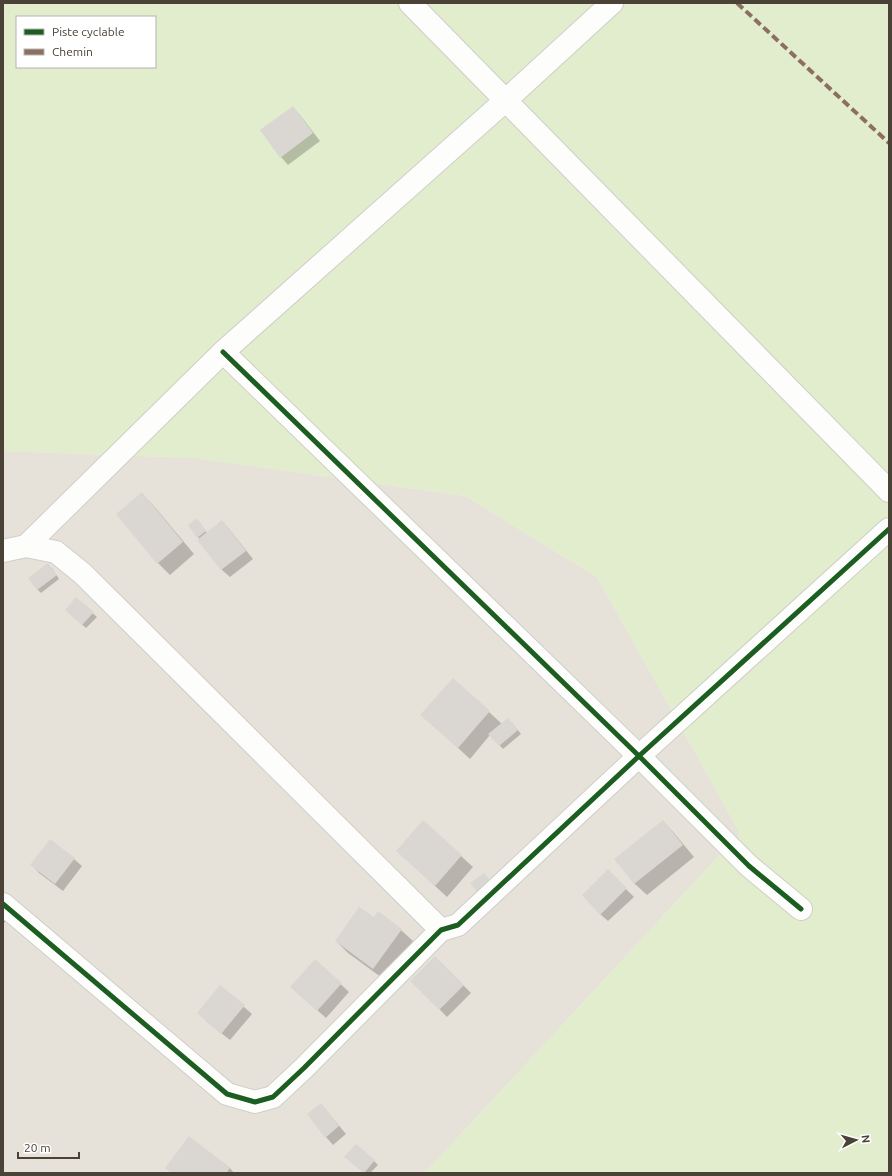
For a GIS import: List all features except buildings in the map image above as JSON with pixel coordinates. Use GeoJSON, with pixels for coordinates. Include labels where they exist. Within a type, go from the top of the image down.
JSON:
{"type":"FeatureCollection","features":[{"type":"Feature","properties":{"kind":"street"},"geometry":{"type":"LineString","coordinates":[[410,3],[889,492]]}},
{"type":"Feature","properties":{"kind":"street"},"geometry":{"type":"LineString","coordinates":[[26,546],[223,352],[506,100],[612,3]]}},
{"type":"Feature","properties":{"kind":"street"},"geometry":{"type":"LineString","coordinates":[[223,352],[639,756],[749,866],[802,909]]}},
{"type":"Feature","properties":{"kind":"street"},"geometry":{"type":"LineString","coordinates":[[3,904],[227,1094],[255,1102],[273,1097],[304,1068],[441,930],[458,925],[639,756],[889,530]]}},
{"type":"Feature","properties":{"kind":"street"},"geometry":{"type":"LineString","coordinates":[[3,551],[26,546],[56,552],[83,574],[441,930]]}},
{"type":"Feature","properties":{"kind":"shaded area"},"geometry":{"type":"Polygon","coordinates":[[[3,451],[195,458],[465,496],[597,577],[740,833],[425,1173],[3,1173],[3,451]]]}},
{"type":"Feature","properties":{"kind":"green space"},"geometry":{"type":"Polygon","coordinates":[[[3,3],[889,3],[889,1173],[425,1173],[740,833],[597,577],[465,496],[195,458],[3,451],[3,3]]]}},
{"type":"Feature","properties":{"kind":"marked path"},"geometry":{"type":"LineString","coordinates":[[737,3],[889,143]]}},
{"type":"Feature","properties":{"kind":"cycle path"},"geometry":{"type":"LineString","coordinates":[[223,352],[639,756],[749,866],[801,909]]}},
{"type":"Feature","properties":{"kind":"cycle path"},"geometry":{"type":"LineString","coordinates":[[3,904],[227,1094],[255,1102],[273,1097],[304,1068],[441,930],[458,925],[639,756],[889,529]]}}]}
